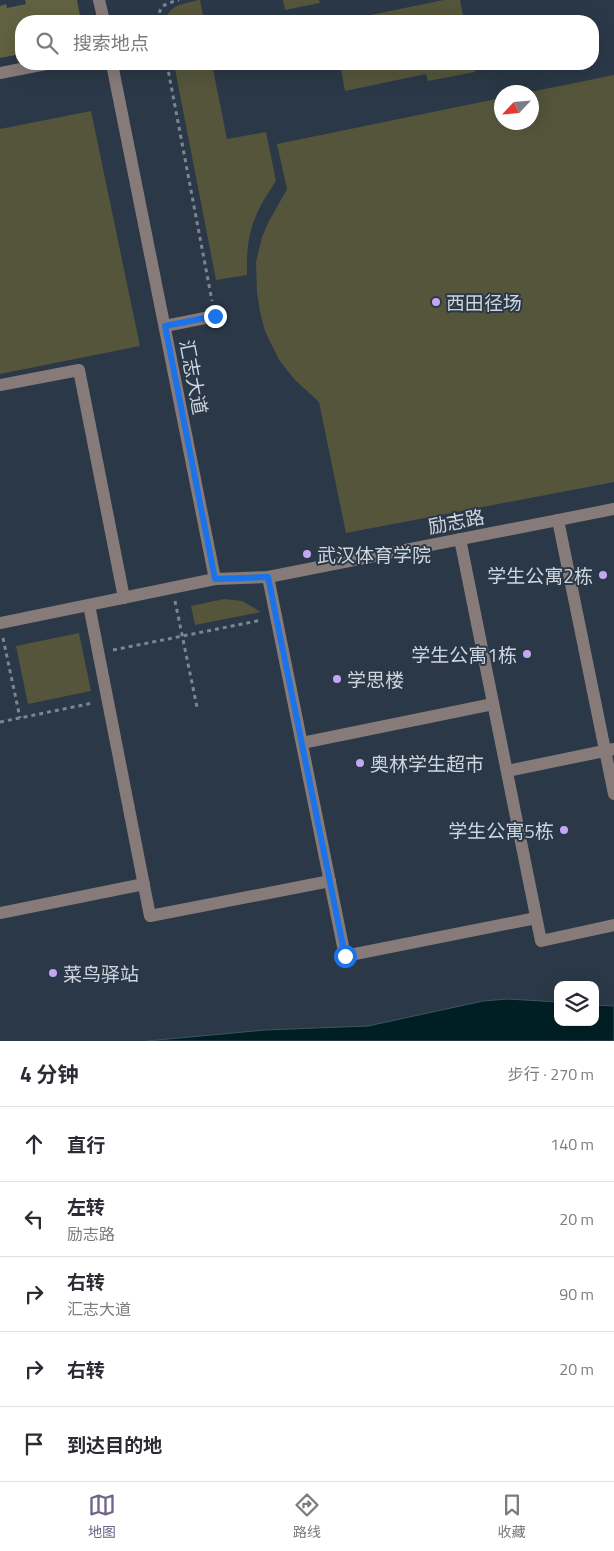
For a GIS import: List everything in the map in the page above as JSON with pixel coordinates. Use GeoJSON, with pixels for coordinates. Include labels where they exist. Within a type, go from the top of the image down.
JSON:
{"type":"FeatureCollection","features":[{"type":"Feature","properties":{"kind":"street"},"geometry":{"type":"LineString","coordinates":[[99,0],[103,15]]}},
{"type":"Feature","properties":{"kind":"street"},"geometry":{"type":"LineString","coordinates":[[0,73],[15,70]]}},
{"type":"Feature","properties":{"kind":"street","name":"汇志大道"},"geometry":{"type":"LineString","coordinates":[[113,70],[215,579]]}},
{"type":"Feature","properties":{"kind":"street"},"geometry":{"type":"LineString","coordinates":[[165,326],[215,316]]}},
{"type":"Feature","properties":{"kind":"street"},"geometry":{"type":"LineString","coordinates":[[0,385],[79,370],[124,598]]}},
{"type":"Feature","properties":{"kind":"street","name":"励志路"},"geometry":{"type":"LineString","coordinates":[[0,624],[215,579],[268,577],[614,509]]}},
{"type":"Feature","properties":{"kind":"street"},"geometry":{"type":"LineString","coordinates":[[558,520],[610,750],[614,794]]}},
{"type":"Feature","properties":{"kind":"street"},"geometry":{"type":"LineString","coordinates":[[460,539],[541,940],[614,925]]}},
{"type":"Feature","properties":{"kind":"street"},"geometry":{"type":"LineString","coordinates":[[268,577],[345,956],[536,918]]}},
{"type":"Feature","properties":{"kind":"street"},"geometry":{"type":"LineString","coordinates":[[89,605],[150,916],[330,881]]}},
{"type":"Feature","properties":{"kind":"street"},"geometry":{"type":"LineString","coordinates":[[302,743],[493,704]]}},
{"type":"Feature","properties":{"kind":"street"},"geometry":{"type":"LineString","coordinates":[[507,771],[610,750]]}},
{"type":"Feature","properties":{"kind":"street"},"geometry":{"type":"LineString","coordinates":[[0,913],[144,884]]}},
{"type":"Feature","properties":{"kind":"path"},"geometry":{"type":"LineString","coordinates":[[159,15],[161,7],[179,0]]}},
{"type":"Feature","properties":{"kind":"path"},"geometry":{"type":"LineString","coordinates":[[168,70],[215,316]]}},
{"type":"Feature","properties":{"kind":"path"},"geometry":{"type":"LineString","coordinates":[[173,588],[197,707]]}},
{"type":"Feature","properties":{"kind":"path"},"geometry":{"type":"LineString","coordinates":[[98,654],[276,617]]}},
{"type":"Feature","properties":{"kind":"path"},"geometry":{"type":"LineString","coordinates":[[0,624],[20,718]]}},
{"type":"Feature","properties":{"kind":"path"},"geometry":{"type":"LineString","coordinates":[[0,722],[107,700]]}},
{"type":"Feature","properties":{"kind":"shaded area"},"geometry":{"type":"Polygon","coordinates":[[[200,0],[203,15],[168,15],[173,8],[200,0]]]}},
{"type":"Feature","properties":{"kind":"shaded area"},"geometry":{"type":"Polygon","coordinates":[[[283,0],[319,0],[320,3],[285,10],[283,0]]]}},
{"type":"Feature","properties":{"kind":"shaded area"},"geometry":{"type":"Polygon","coordinates":[[[444,0],[460,0],[463,15],[370,15],[444,0]]]}},
{"type":"Feature","properties":{"kind":"shaded area"},"geometry":{"type":"Polygon","coordinates":[[[175,70],[213,70],[227,139],[266,132],[276,181],[252,225],[248,247],[247,275],[216,280],[175,70]]]}},
{"type":"Feature","properties":{"kind":"shaded area"},"geometry":{"type":"Polygon","coordinates":[[[341,70],[474,70],[475,72],[428,81],[426,74],[345,91],[341,70]]]}},
{"type":"Feature","properties":{"kind":"shaded area","name":"西田径场"},"geometry":{"type":"Polygon","coordinates":[[[614,75],[614,482],[346,533],[319,402],[295,380],[279,360],[265,331],[260,312],[256,262],[262,237],[287,189],[277,144],[494,99],[494,130],[539,130],[539,90],[614,75]]]}},
{"type":"Feature","properties":{"kind":"shaded area"},"geometry":{"type":"Polygon","coordinates":[[[91,111],[140,346],[0,374],[0,129],[91,111]]]}},
{"type":"Feature","properties":{"kind":"shaded area"},"geometry":{"type":"Polygon","coordinates":[[[224,599],[242,601],[261,612],[195,625],[191,606],[224,599]]]}},
{"type":"Feature","properties":{"kind":"shaded area"},"geometry":{"type":"Polygon","coordinates":[[[79,633],[91,691],[28,704],[16,646],[79,633]]]}},
{"type":"Feature","properties":{"kind":"shaded area"},"geometry":{"type":"Polygon","coordinates":[[[508,999],[554,1002],[554,1026],[599,1026],[599,1005],[614,1006],[614,1041],[147,1041],[265,1030],[368,1026],[483,1001],[508,999]]]}},
{"type":"Feature","properties":{"kind":"green space"},"geometry":{"type":"Polygon","coordinates":[[[25,0],[77,0],[80,15],[15,15],[15,55],[0,58],[0,6],[6,4],[7,8],[26,4],[25,0]]]}},
{"type":"Feature","properties":{"kind":"place","name":"西田径场"},"geometry":{"type":"Point","coordinates":[436,302]}},
{"type":"Feature","properties":{"kind":"place","name":"武汉体育学院"},"geometry":{"type":"Point","coordinates":[307,554]}},
{"type":"Feature","properties":{"kind":"place","name":"学生公寓2栋"},"geometry":{"type":"Point","coordinates":[603,575]}},
{"type":"Feature","properties":{"kind":"place","name":"学生公寓1栋"},"geometry":{"type":"Point","coordinates":[527,654]}},
{"type":"Feature","properties":{"kind":"place","name":"学思楼"},"geometry":{"type":"Point","coordinates":[337,679]}},
{"type":"Feature","properties":{"kind":"place","name":"奥林学生超市"},"geometry":{"type":"Point","coordinates":[360,763]}},
{"type":"Feature","properties":{"kind":"place","name":"学生公寓5栋"},"geometry":{"type":"Point","coordinates":[564,830]}},
{"type":"Feature","properties":{"kind":"place","name":"菜鸟驿站"},"geometry":{"type":"Point","coordinates":[53,973]}},
{"type":"Feature","properties":{"kind":"route"},"geometry":{"type":"LineString","coordinates":[[215,316],[165,326],[215,579],[268,577],[345,956]]}}]}
